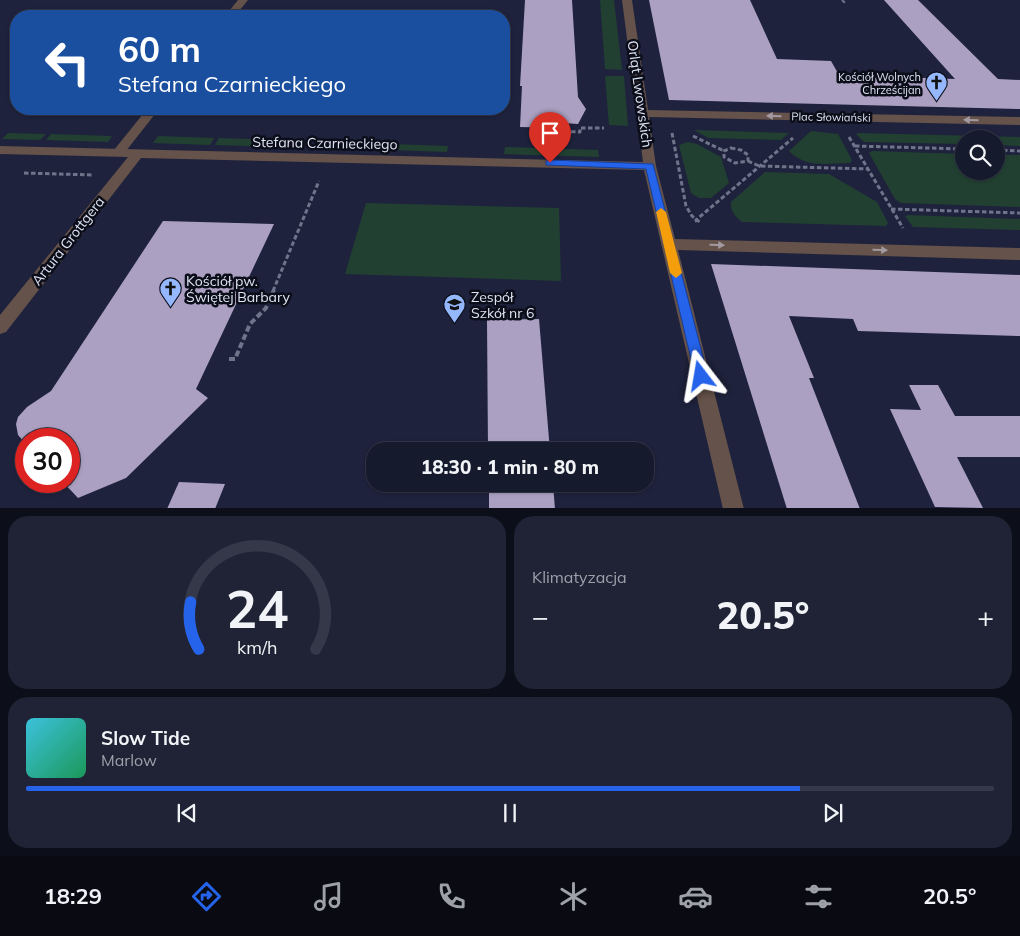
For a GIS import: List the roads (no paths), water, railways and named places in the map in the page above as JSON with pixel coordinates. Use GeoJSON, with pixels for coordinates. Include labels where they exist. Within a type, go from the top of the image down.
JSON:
{"type":"FeatureCollection","features":[{"type":"Feature","properties":{"kind":"street"},"geometry":{"type":"LineString","coordinates":[[235,10],[243,0]]}},
{"type":"Feature","properties":{"kind":"street","name":"Orląt Lwowskich"},"geometry":{"type":"LineString","coordinates":[[626,0],[650,166],[734,508]]}},
{"type":"Feature","properties":{"kind":"street","name":"Plac Słowiański"},"geometry":{"type":"LineString","coordinates":[[642,113],[1020,121]]}},
{"type":"Feature","properties":{"kind":"street"},"geometry":{"type":"LineString","coordinates":[[118,153],[148,115]]}},
{"type":"Feature","properties":{"kind":"street","name":"Stefana Czarnieckiego"},"geometry":{"type":"LineString","coordinates":[[0,150],[650,166]]}},
{"type":"Feature","properties":{"kind":"street","name":"Artura Grottgera"},"geometry":{"type":"LineString","coordinates":[[0,327],[137,154]]}},
{"type":"Feature","properties":{"kind":"street"},"geometry":{"type":"LineString","coordinates":[[669,244],[1020,254]]}},
{"type":"Feature","properties":{"kind":"place","name":"Kościół Wolnych Chrześcijan"},"geometry":{"type":"Point","coordinates":[937,102]}},
{"type":"Feature","properties":{"kind":"place","name":"Kościół pw. Świętej Barbary"},"geometry":{"type":"Point","coordinates":[170,308]}},
{"type":"Feature","properties":{"kind":"place","name":"Zespół Szkół nr 6"},"geometry":{"type":"Point","coordinates":[455,324]}}]}
